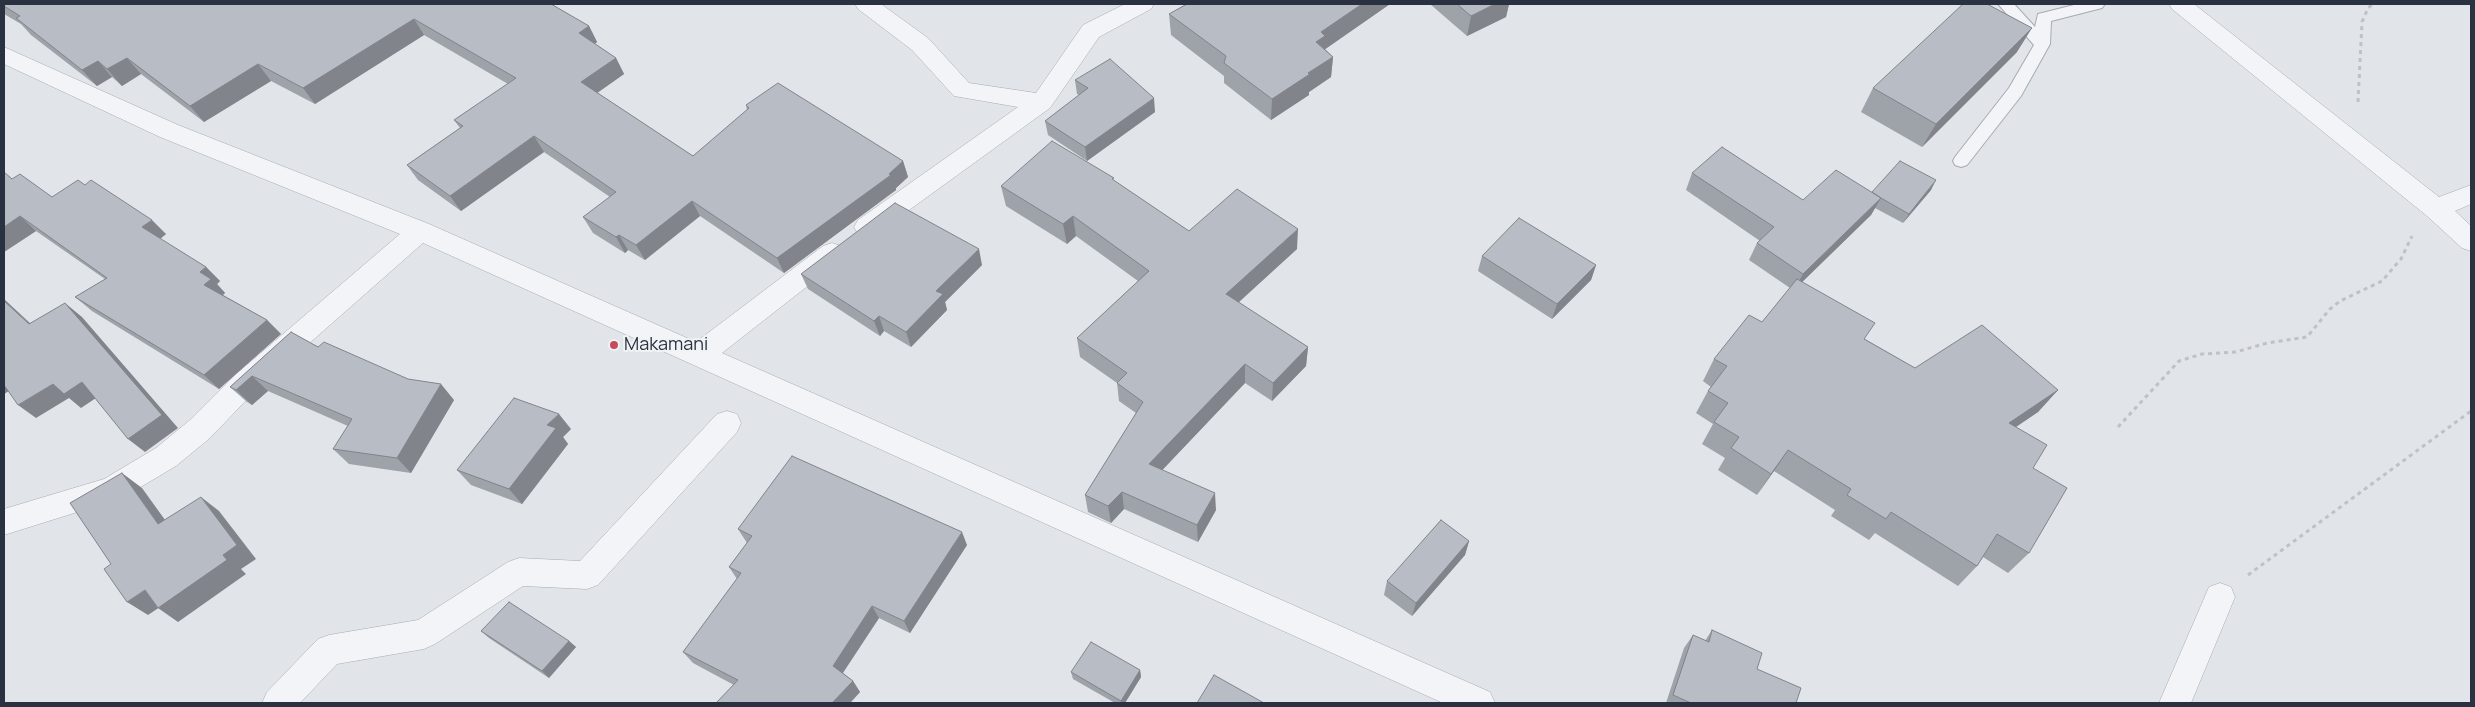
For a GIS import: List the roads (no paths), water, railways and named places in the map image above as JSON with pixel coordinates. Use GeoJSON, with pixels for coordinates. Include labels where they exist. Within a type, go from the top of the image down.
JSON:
{"type":"FeatureCollection","features":[{"type":"Feature","properties":{"kind":"street"},"geometry":{"type":"LineString","coordinates":[[866,4],[920,44],[962,90],[1042,102]]}},
{"type":"Feature","properties":{"kind":"street"},"geometry":{"type":"LineString","coordinates":[[699,355],[875,220],[1042,102],[1091,31],[1143,4]]}},
{"type":"Feature","properties":{"kind":"street"},"geometry":{"type":"LineString","coordinates":[[2180,4],[2436,208],[2471,240]]}},
{"type":"Feature","properties":{"kind":"street"},"geometry":{"type":"LineString","coordinates":[[4,55],[169,131],[420,231],[1479,703]]}},
{"type":"Feature","properties":{"kind":"street"},"geometry":{"type":"LineString","coordinates":[[2436,208],[2471,194]]}},
{"type":"Feature","properties":{"kind":"street"},"geometry":{"type":"LineString","coordinates":[[4,522],[112,490],[166,457],[200,429],[244,384],[420,231]]}},
{"type":"Feature","properties":{"kind":"street"},"geometry":{"type":"LineString","coordinates":[[278,703],[329,650],[424,634],[519,572],[587,575],[727,423]]}},
{"type":"Feature","properties":{"kind":"street"},"geometry":{"type":"LineString","coordinates":[[2175,703],[2212,619],[2220,596]]}},
{"type":"Feature","properties":{"kind":"lane"},"geometry":{"type":"LineString","coordinates":[[2006,4],[2042,44]]}},
{"type":"Feature","properties":{"kind":"lane"},"geometry":{"type":"LineString","coordinates":[[1962,162],[2015,92],[2042,44],[2043,18],[2097,4]]}},
{"type":"Feature","properties":{"kind":"place","name":"Makamani"},"geometry":{"type":"Point","coordinates":[614,345]}}]}
